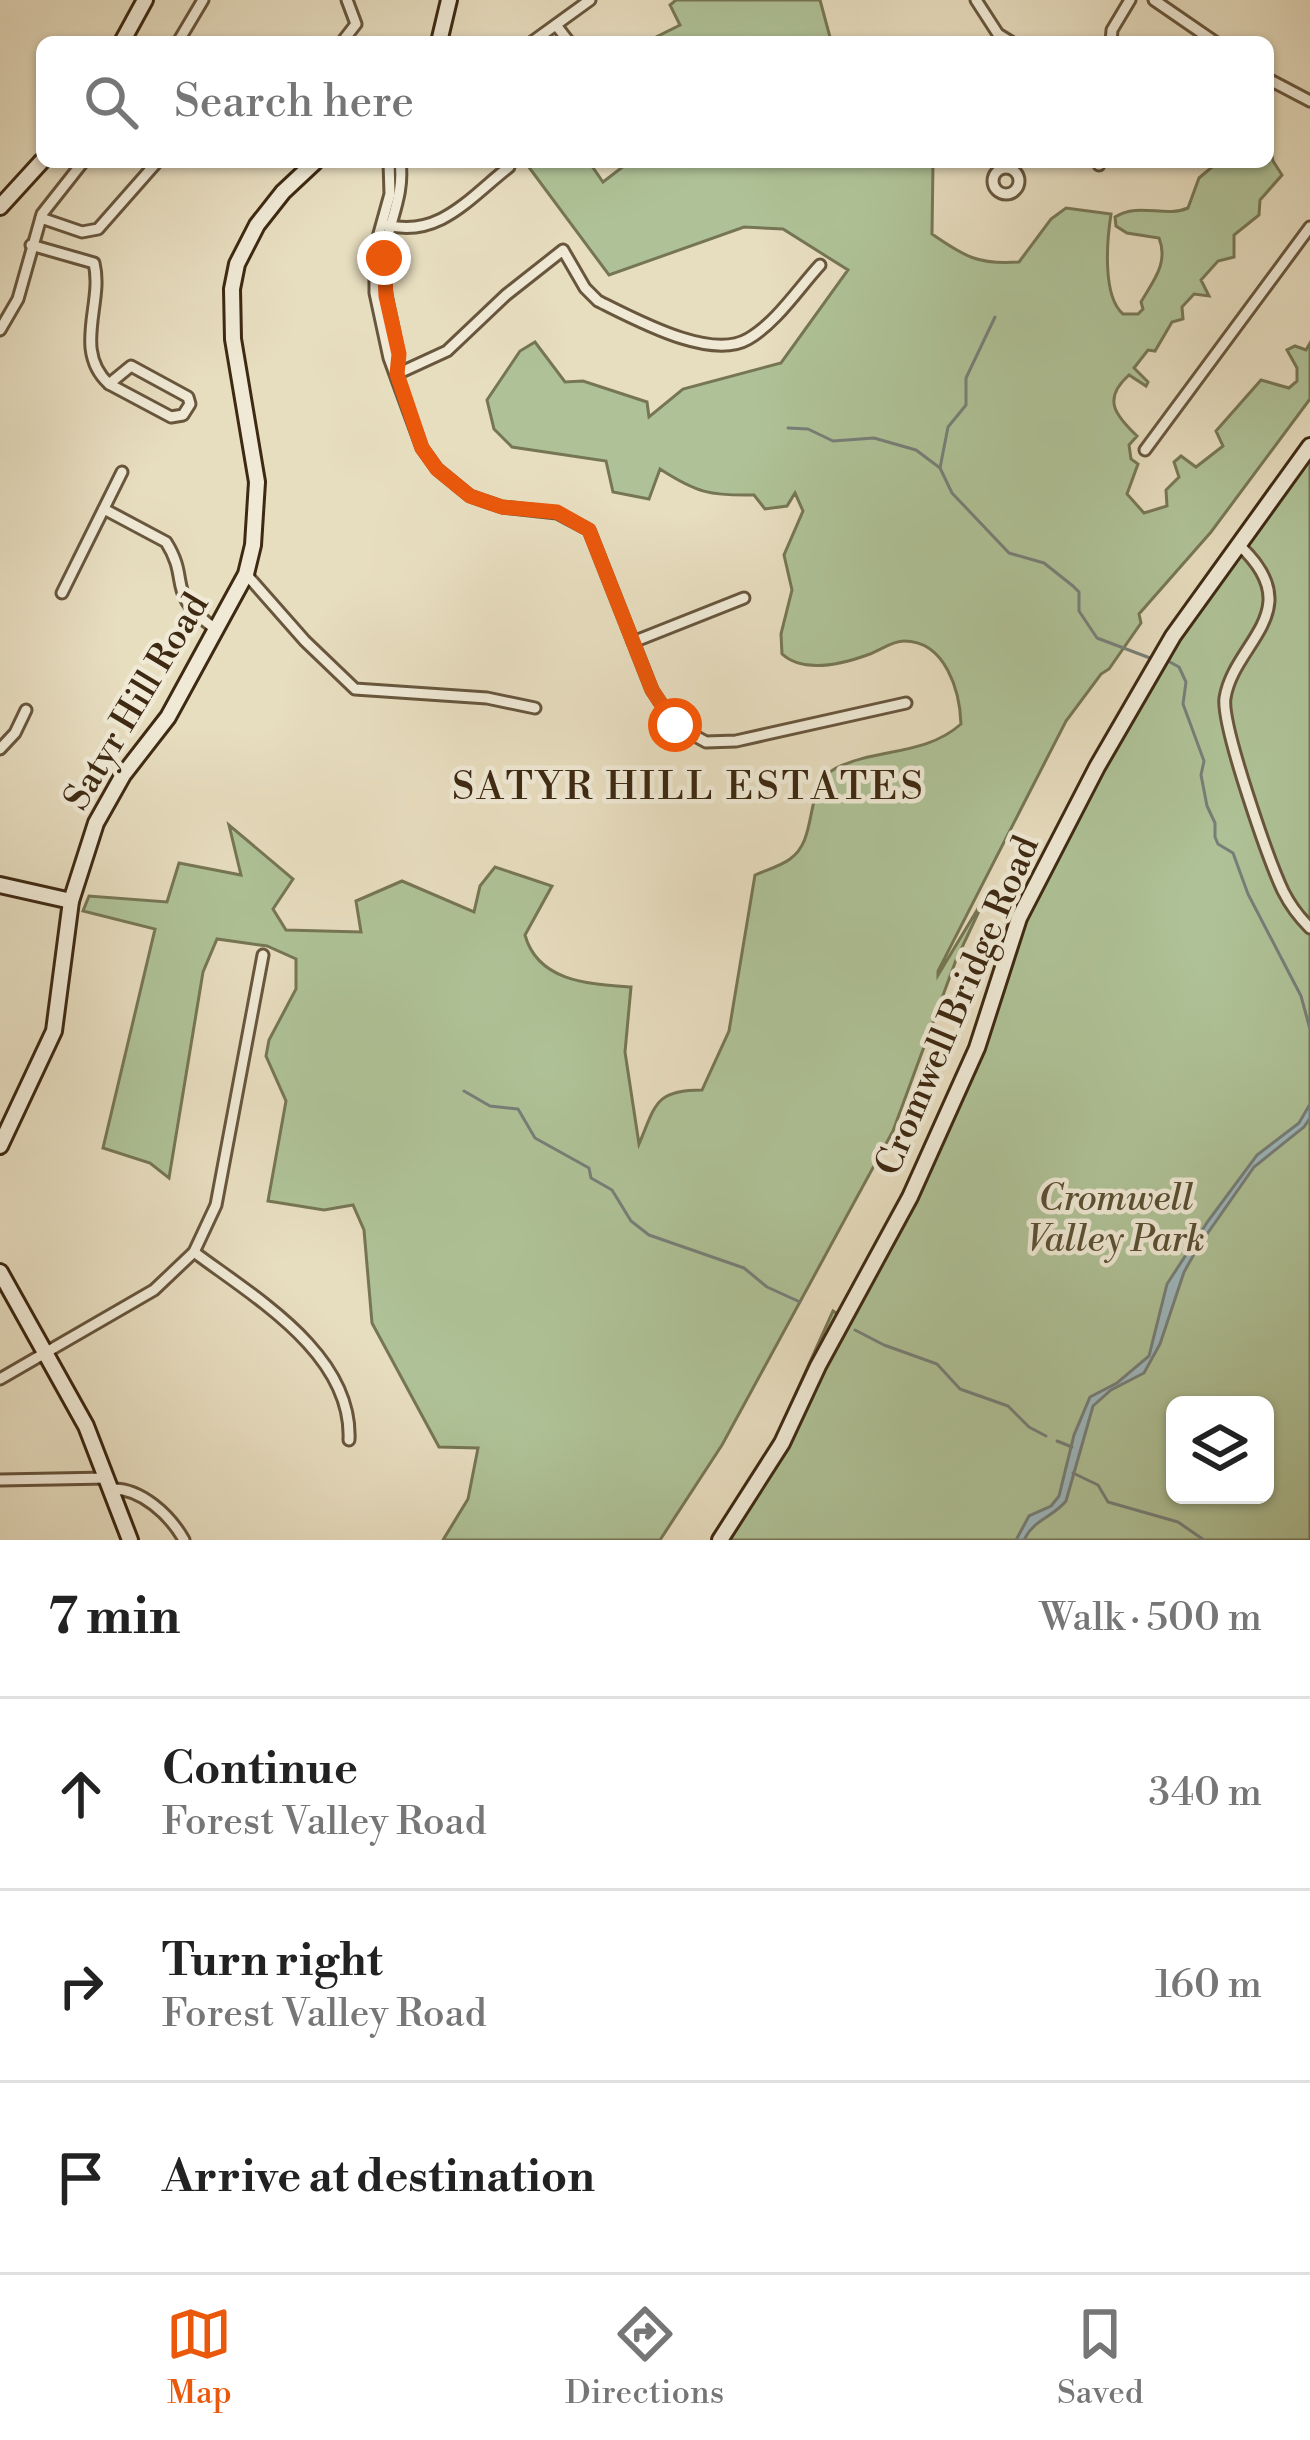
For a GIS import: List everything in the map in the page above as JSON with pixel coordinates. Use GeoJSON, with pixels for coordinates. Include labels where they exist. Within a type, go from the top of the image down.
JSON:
{"type":"FeatureCollection","features":[{"type":"Feature","properties":{"kind":"street"},"geometry":{"type":"LineString","coordinates":[[125,36],[146,0]]}},
{"type":"Feature","properties":{"kind":"street"},"geometry":{"type":"LineString","coordinates":[[182,36],[203,0]]}},
{"type":"Feature","properties":{"kind":"street"},"geometry":{"type":"LineString","coordinates":[[347,0],[356,24],[347,36]]}},
{"type":"Feature","properties":{"kind":"street"},"geometry":{"type":"LineString","coordinates":[[442,36],[449,0]]}},
{"type":"Feature","properties":{"kind":"street"},"geometry":{"type":"LineString","coordinates":[[540,36],[590,0]]}},
{"type":"Feature","properties":{"kind":"street"},"geometry":{"type":"LineString","coordinates":[[976,0],[1003,36]]}},
{"type":"Feature","properties":{"kind":"street"},"geometry":{"type":"LineString","coordinates":[[1111,36],[1130,0]]}},
{"type":"Feature","properties":{"kind":"street"},"geometry":{"type":"LineString","coordinates":[[1154,0],[1205,36]]}},
{"type":"Feature","properties":{"kind":"street"},"geometry":{"type":"LineString","coordinates":[[556,25],[564,36]]}},
{"type":"Feature","properties":{"kind":"street"},"geometry":{"type":"LineString","coordinates":[[1274,82],[1310,100]]}},
{"type":"Feature","properties":{"kind":"street"},"geometry":{"type":"LineString","coordinates":[[0,207],[36,168]]}},
{"type":"Feature","properties":{"kind":"street"},"geometry":{"type":"LineString","coordinates":[[0,330],[18,299],[41,218],[78,168]]}},
{"type":"Feature","properties":{"kind":"street"},"geometry":{"type":"LineString","coordinates":[[41,218],[82,232],[98,229],[152,168]]}},
{"type":"Feature","properties":{"kind":"street","name":"Satyr Hill Road"},"geometry":{"type":"LineString","coordinates":[[0,1145],[54,1031],[71,901],[89,841],[106,802],[168,717],[246,574],[254,535],[256,482],[233,339],[232,289],[237,264],[257,225],[309,168]]}},
{"type":"Feature","properties":{"kind":"street"},"geometry":{"type":"LineString","coordinates":[[387,225],[389,168]]}},
{"type":"Feature","properties":{"kind":"street"},"geometry":{"type":"LineString","coordinates":[[401,168],[402,184],[375,248],[375,293],[389,358],[422,448],[470,496],[502,507],[557,512],[589,530],[633,642],[675,725],[706,742],[736,742],[906,703]]}},
{"type":"Feature","properties":{"kind":"street"},"geometry":{"type":"LineString","coordinates":[[387,225],[414,230],[433,225],[506,168]]}},
{"type":"Feature","properties":{"kind":"street"},"geometry":{"type":"LineString","coordinates":[[1144,450],[1310,227]]}},
{"type":"Feature","properties":{"kind":"street"},"geometry":{"type":"LineString","coordinates":[[31,245],[94,262],[90,346],[99,374],[109,384],[172,417],[183,415],[190,404],[188,397],[130,366],[109,384]]}},
{"type":"Feature","properties":{"kind":"street"},"geometry":{"type":"LineString","coordinates":[[397,374],[447,351],[563,250],[598,301],[711,347],[736,344],[754,335],[820,265]]}},
{"type":"Feature","properties":{"kind":"street","name":"Cromwell Bridge Road"},"geometry":{"type":"LineString","coordinates":[[720,1540],[782,1443],[818,1366],[910,1197],[977,1048],[1019,918],[1088,786],[1162,654],[1310,446]]}},
{"type":"Feature","properties":{"kind":"street"},"geometry":{"type":"LineString","coordinates":[[62,593],[122,472]]}},
{"type":"Feature","properties":{"kind":"street"},"geometry":{"type":"LineString","coordinates":[[104,509],[166,542],[184,601],[217,630]]}},
{"type":"Feature","properties":{"kind":"street"},"geometry":{"type":"LineString","coordinates":[[1239,545],[1266,567],[1277,601],[1268,634],[1231,679],[1225,714],[1284,894],[1310,928]]}},
{"type":"Feature","properties":{"kind":"street"},"geometry":{"type":"LineString","coordinates":[[246,574],[355,689],[487,698],[536,708]]}},
{"type":"Feature","properties":{"kind":"street"},"geometry":{"type":"LineString","coordinates":[[633,642],[744,598]]}},
{"type":"Feature","properties":{"kind":"street"},"geometry":{"type":"LineString","coordinates":[[0,749],[26,710]]}},
{"type":"Feature","properties":{"kind":"street"},"geometry":{"type":"LineString","coordinates":[[0,885],[71,901]]}},
{"type":"Feature","properties":{"kind":"street"},"geometry":{"type":"LineString","coordinates":[[0,1379],[154,1290],[194,1252],[216,1205],[262,955]]}},
{"type":"Feature","properties":{"kind":"street"},"geometry":{"type":"LineString","coordinates":[[194,1252],[306,1339],[346,1412],[349,1440]]}},
{"type":"Feature","properties":{"kind":"street"},"geometry":{"type":"LineString","coordinates":[[0,1272],[86,1426],[130,1540]]}},
{"type":"Feature","properties":{"kind":"street"},"geometry":{"type":"LineString","coordinates":[[0,1480],[110,1484],[128,1489],[178,1529],[184,1540]]}},
{"type":"Feature","properties":{"kind":"green space"},"geometry":{"type":"Polygon","coordinates":[[[676,0],[820,0],[830,36],[658,36],[680,25],[670,5],[676,0]]]}},
{"type":"Feature","properties":{"kind":"green space"},"geometry":{"type":"Polygon","coordinates":[[[1274,163],[1282,175],[1260,200],[1259,215],[1234,235],[1234,257],[1218,261],[1201,280],[1209,296],[1194,294],[1182,307],[1183,319],[1172,322],[1155,351],[1148,350],[1134,368],[1148,382],[1146,386],[1129,375],[1116,392],[1118,414],[1137,436],[1129,445],[1131,459],[1138,464],[1127,494],[1144,513],[1167,506],[1166,490],[1179,477],[1174,462],[1181,456],[1196,467],[1223,446],[1216,431],[1261,380],[1289,388],[1297,381],[1297,368],[1287,350],[1295,346],[1306,350],[1310,343],[1310,399],[1211,532],[1139,614],[1141,623],[1066,721],[938,971],[938,975],[988,892],[956,960],[893,1131],[722,1445],[660,1540],[443,1540],[468,1499],[478,1448],[439,1447],[372,1323],[364,1230],[353,1205],[324,1210],[268,1201],[286,1101],[266,1056],[269,1040],[296,989],[296,959],[267,946],[217,939],[203,972],[169,1178],[150,1163],[103,1148],[155,929],[83,911],[89,896],[167,902],[179,863],[241,875],[229,825],[293,879],[273,909],[286,930],[361,932],[356,901],[402,881],[474,912],[480,886],[495,867],[552,886],[525,935],[541,963],[567,978],[631,987],[625,1052],[639,1144],[659,1102],[675,1093],[702,1090],[729,1031],[755,875],[799,850],[825,776],[852,762],[932,742],[961,724],[960,711],[948,671],[930,649],[918,643],[900,641],[859,658],[824,665],[801,664],[782,654],[781,634],[792,590],[784,555],[803,511],[795,493],[787,506],[765,509],[754,495],[705,491],[660,469],[649,499],[613,492],[606,461],[512,447],[494,429],[487,400],[520,351],[535,342],[565,382],[583,381],[647,402],[649,417],[683,389],[781,363],[848,270],[783,229],[744,227],[609,275],[529,168],[593,168],[603,182],[621,168],[933,168],[932,234],[973,258],[1019,262],[1051,219],[1066,208],[1111,214],[1108,267],[1112,294],[1123,314],[1138,314],[1143,309],[1141,302],[1158,272],[1162,247],[1159,238],[1127,233],[1116,226],[1115,217],[1133,211],[1188,208],[1199,178],[1211,168],[1274,168],[1274,163]]]}},
{"type":"Feature","properties":{"kind":"green space","name":"Cromwell Valley Park"},"geometry":{"type":"Polygon","coordinates":[[[1310,455],[1310,1540],[714,1540],[748,1499],[833,1311],[847,1320],[906,1214],[1019,930],[1157,671],[1310,455]]]}},
{"type":"Feature","properties":{"kind":"water"},"geometry":{"type":"Polygon","coordinates":[[[1310,1104],[1304,1127],[1254,1167],[1198,1247],[1144,1373],[1111,1390],[1093,1406],[1066,1501],[1024,1540],[1016,1540],[1029,1516],[1051,1506],[1059,1496],[1074,1435],[1090,1397],[1117,1383],[1149,1356],[1167,1284],[1208,1221],[1257,1155],[1299,1123],[1310,1104]]]}},
{"type":"Feature","properties":{"kind":"waterway"},"geometry":{"type":"LineString","coordinates":[[940,468],[948,427],[966,405],[966,378],[995,317]]}},
{"type":"Feature","properties":{"kind":"waterway"},"geometry":{"type":"LineString","coordinates":[[788,428],[808,429],[833,441],[874,438],[916,450],[940,468],[952,493],[1009,553],[1044,563],[1079,592],[1079,611],[1097,638],[1150,658]]}},
{"type":"Feature","properties":{"kind":"waterway"},"geometry":{"type":"LineString","coordinates":[[1168,661],[1179,667],[1186,682],[1183,704],[1204,761],[1201,775],[1215,837],[1233,853],[1248,894],[1301,996],[1310,1029]]}},
{"type":"Feature","properties":{"kind":"waterway"},"geometry":{"type":"LineString","coordinates":[[464,1091],[490,1106],[518,1109],[535,1138],[589,1168],[591,1178],[612,1190],[631,1221],[649,1235],[744,1268],[767,1287],[800,1302]]}},
{"type":"Feature","properties":{"kind":"waterway"},"geometry":{"type":"LineString","coordinates":[[855,1330],[937,1364],[960,1389],[1008,1406],[1046,1436]]}},
{"type":"Feature","properties":{"kind":"waterway"},"geometry":{"type":"LineString","coordinates":[[1057,1441],[1072,1447]]}},
{"type":"Feature","properties":{"kind":"waterway"},"geometry":{"type":"LineString","coordinates":[[1073,1473],[1098,1485],[1108,1502],[1178,1522],[1204,1540]]}},
{"type":"Feature","properties":{"kind":"district","name":"SATYR HILL ESTATES"},"geometry":{"type":"Point","coordinates":[689,787]}},
{"type":"Feature","properties":{"kind":"route"},"geometry":{"type":"LineString","coordinates":[[384,258],[383,282],[399,354],[397,374],[422,448],[437,469],[470,496],[502,507],[557,512],[589,530],[652,690],[675,725]]}}]}
